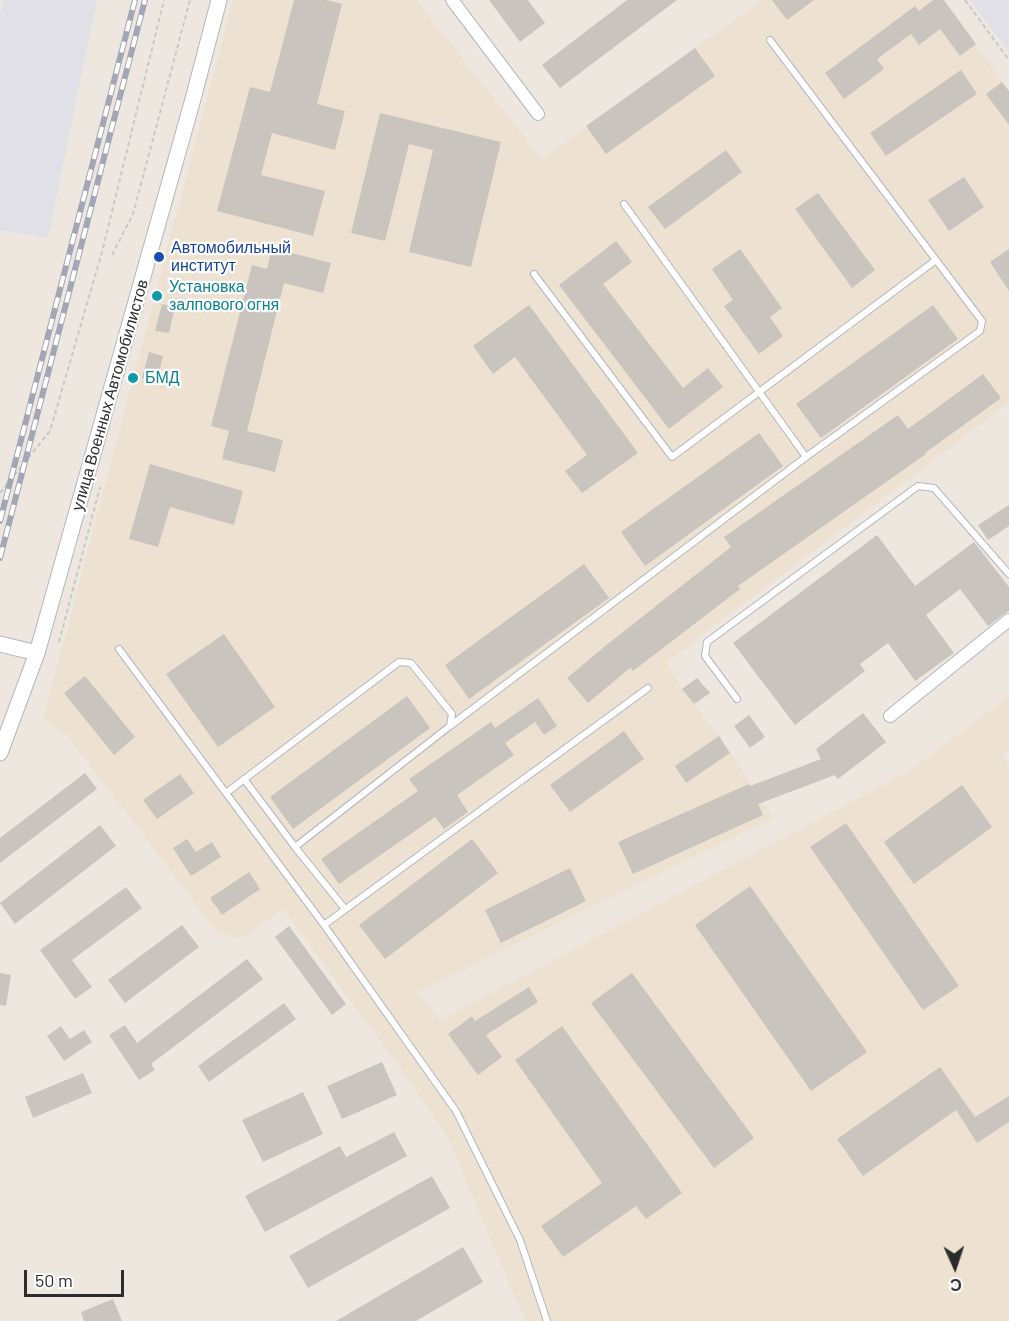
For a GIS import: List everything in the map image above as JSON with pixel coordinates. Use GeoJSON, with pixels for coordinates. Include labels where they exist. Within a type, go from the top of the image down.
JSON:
{"type":"FeatureCollection","features":[{"type":"Feature","properties":{"kind":"street","name":"улица Военных Автомобилистов"},"geometry":{"type":"LineString","coordinates":[[0,753],[37,653],[219,0]]}},
{"type":"Feature","properties":{"kind":"street"},"geometry":{"type":"LineString","coordinates":[[452,0],[538,114]]}},
{"type":"Feature","properties":{"kind":"street"},"geometry":{"type":"LineString","coordinates":[[890,716],[1009,620]]}},
{"type":"Feature","properties":{"kind":"street"},"geometry":{"type":"LineString","coordinates":[[0,644],[37,653]]}},
{"type":"Feature","properties":{"kind":"lane"},"geometry":{"type":"LineString","coordinates":[[295,847],[450,726],[806,457],[980,331],[982,321],[770,40]]}},
{"type":"Feature","properties":{"kind":"lane"},"geometry":{"type":"LineString","coordinates":[[624,204],[806,457]]}},
{"type":"Feature","properties":{"kind":"lane"},"geometry":{"type":"LineString","coordinates":[[534,273],[672,457],[936,260]]}},
{"type":"Feature","properties":{"kind":"lane"},"geometry":{"type":"LineString","coordinates":[[737,699],[705,656],[707,642],[918,486],[934,488],[1009,574]]}},
{"type":"Feature","properties":{"kind":"lane"},"geometry":{"type":"LineString","coordinates":[[118,649],[324,925],[456,1111],[520,1240],[547,1321]]}},
{"type":"Feature","properties":{"kind":"lane"},"geometry":{"type":"LineString","coordinates":[[226,793],[399,662],[411,663],[452,714],[450,726]]}},
{"type":"Feature","properties":{"kind":"lane"},"geometry":{"type":"LineString","coordinates":[[324,925],[648,688]]}},
{"type":"Feature","properties":{"kind":"lane"},"geometry":{"type":"LineString","coordinates":[[244,779],[345,909]]}},
{"type":"Feature","properties":{"kind":"path"},"geometry":{"type":"LineString","coordinates":[[0,494],[50,431],[102,252],[164,0]]}},
{"type":"Feature","properties":{"kind":"path"},"geometry":{"type":"LineString","coordinates":[[112,255],[133,214],[190,0]]}},
{"type":"Feature","properties":{"kind":"path"},"geometry":{"type":"LineString","coordinates":[[965,0],[1009,60]]}},
{"type":"Feature","properties":{"kind":"shaded area"},"geometry":{"type":"Polygon","coordinates":[[[3,0],[97,0],[48,238],[0,230],[0,15],[3,0]]]}},
{"type":"Feature","properties":{"kind":"shaded area"},"geometry":{"type":"Polygon","coordinates":[[[233,0],[416,0],[542,159],[762,0],[944,0],[1009,91],[1009,403],[667,662],[682,689],[719,736],[774,818],[418,992],[440,1020],[909,771],[1009,696],[1009,751],[1002,756],[1009,765],[1009,1321],[525,1321],[446,1134],[283,909],[241,939],[215,930],[68,736],[43,720],[233,0]]]}},
{"type":"Feature","properties":{"kind":"shaded area"},"geometry":{"type":"Polygon","coordinates":[[[970,0],[1009,0],[1009,52],[970,0]]]}},
{"type":"Feature","properties":{"kind":"building"},"geometry":{"type":"Polygon","coordinates":[[[294,0],[326,0],[342,4],[317,104],[345,111],[335,150],[272,133],[261,175],[325,191],[313,236],[217,211],[250,87],[270,92],[294,0]]]}},
{"type":"Feature","properties":{"kind":"building"},"geometry":{"type":"Polygon","coordinates":[[[489,0],[528,0],[545,23],[520,42],[489,0]]]}},
{"type":"Feature","properties":{"kind":"building"},"geometry":{"type":"Polygon","coordinates":[[[627,0],[677,0],[560,88],[542,65],[627,0]]]}},
{"type":"Feature","properties":{"kind":"building"},"geometry":{"type":"Polygon","coordinates":[[[772,0],[814,0],[787,20],[772,0]]]}},
{"type":"Feature","properties":{"kind":"building"},"geometry":{"type":"Polygon","coordinates":[[[933,0],[944,0],[976,44],[960,56],[940,29],[919,45],[911,34],[877,59],[884,69],[844,99],[825,73],[915,6],[919,11],[933,0]]]}},
{"type":"Feature","properties":{"kind":"building"},"geometry":{"type":"Polygon","coordinates":[[[695,48],[715,76],[606,154],[586,126],[695,48]]]}},
{"type":"Feature","properties":{"kind":"building"},"geometry":{"type":"Polygon","coordinates":[[[961,70],[977,94],[886,156],[870,133],[961,70]]]}},
{"type":"Feature","properties":{"kind":"building"},"geometry":{"type":"Polygon","coordinates":[[[1002,82],[1009,91],[1009,125],[986,94],[1002,82]]]}},
{"type":"Feature","properties":{"kind":"building"},"geometry":{"type":"Polygon","coordinates":[[[380,113],[501,142],[471,267],[409,252],[433,150],[409,144],[385,241],[351,233],[380,113]]]}},
{"type":"Feature","properties":{"kind":"building"},"geometry":{"type":"Polygon","coordinates":[[[726,150],[742,172],[665,229],[648,207],[726,150]]]}},
{"type":"Feature","properties":{"kind":"building"},"geometry":{"type":"Polygon","coordinates":[[[964,177],[984,207],[949,231],[928,200],[964,177]]]}},
{"type":"Feature","properties":{"kind":"building"},"geometry":{"type":"Polygon","coordinates":[[[818,193],[875,270],[852,288],[795,209],[818,193]]]}},
{"type":"Feature","properties":{"kind":"building"},"geometry":{"type":"Polygon","coordinates":[[[616,241],[632,262],[603,284],[683,388],[708,368],[723,387],[669,429],[559,285],[616,241]]]}},
{"type":"Feature","properties":{"kind":"building"},"geometry":{"type":"Polygon","coordinates":[[[272,248],[331,263],[323,293],[284,283],[247,431],[283,440],[275,472],[222,459],[229,431],[211,426],[252,265],[267,269],[272,248]]]}},
{"type":"Feature","properties":{"kind":"building"},"geometry":{"type":"Polygon","coordinates":[[[740,249],[782,308],[770,317],[783,336],[759,354],[724,306],[733,300],[712,269],[740,249]]]}},
{"type":"Feature","properties":{"kind":"building"},"geometry":{"type":"Polygon","coordinates":[[[1009,249],[1009,291],[990,262],[1009,249]]]}},
{"type":"Feature","properties":{"kind":"building"},"geometry":{"type":"Polygon","coordinates":[[[162,304],[175,307],[169,333],[155,331],[162,304]]]}},
{"type":"Feature","properties":{"kind":"building"},"geometry":{"type":"Polygon","coordinates":[[[529,305],[638,453],[582,493],[565,471],[587,455],[515,357],[493,374],[473,346],[529,305]]]}},
{"type":"Feature","properties":{"kind":"building"},"geometry":{"type":"Polygon","coordinates":[[[933,305],[958,339],[821,438],[796,404],[933,305]]]}},
{"type":"Feature","properties":{"kind":"building"},"geometry":{"type":"Polygon","coordinates":[[[149,352],[163,356],[157,382],[142,378],[149,352]]]}},
{"type":"Feature","properties":{"kind":"building"},"geometry":{"type":"Polygon","coordinates":[[[983,374],[1001,398],[926,454],[738,586],[740,589],[633,671],[630,668],[588,703],[567,678],[731,547],[724,537],[898,415],[908,429],[983,374]]]}},
{"type":"Feature","properties":{"kind":"building"},"geometry":{"type":"Polygon","coordinates":[[[759,433],[783,466],[645,566],[621,532],[759,433]]]}},
{"type":"Feature","properties":{"kind":"building"},"geometry":{"type":"Polygon","coordinates":[[[150,464],[243,491],[234,525],[170,507],[158,547],[129,539],[150,464]]]}},
{"type":"Feature","properties":{"kind":"building"},"geometry":{"type":"Polygon","coordinates":[[[1009,505],[1009,526],[988,540],[978,525],[1009,505]]]}},
{"type":"Feature","properties":{"kind":"building"},"geometry":{"type":"Polygon","coordinates":[[[877,535],[915,586],[974,542],[1009,587],[1009,611],[988,626],[960,589],[926,615],[954,653],[915,681],[888,643],[860,664],[865,671],[795,725],[733,643],[877,535]]]}},
{"type":"Feature","properties":{"kind":"building"},"geometry":{"type":"Polygon","coordinates":[[[584,564],[609,598],[469,699],[445,665],[584,564]]]}},
{"type":"Feature","properties":{"kind":"building"},"geometry":{"type":"Polygon","coordinates":[[[224,634],[275,707],[218,747],[166,674],[224,634]]]}},
{"type":"Feature","properties":{"kind":"building"},"geometry":{"type":"Polygon","coordinates":[[[85,676],[135,737],[114,755],[64,693],[85,676]]]}},
{"type":"Feature","properties":{"kind":"building"},"geometry":{"type":"Polygon","coordinates":[[[697,678],[710,693],[694,704],[682,689],[697,678]]]}},
{"type":"Feature","properties":{"kind":"building"},"geometry":{"type":"Polygon","coordinates":[[[407,696],[430,728],[293,829],[270,797],[407,696]]]}},
{"type":"Feature","properties":{"kind":"building"},"geometry":{"type":"Polygon","coordinates":[[[538,698],[557,726],[544,735],[535,722],[505,743],[514,755],[457,795],[468,812],[444,829],[435,817],[339,884],[321,859],[418,791],[409,779],[491,722],[495,728],[538,698]]]}},
{"type":"Feature","properties":{"kind":"building"},"geometry":{"type":"Polygon","coordinates":[[[863,713],[886,742],[838,779],[835,775],[758,804],[763,815],[633,874],[618,842],[749,784],[750,786],[821,759],[816,749],[863,713]]]}},
{"type":"Feature","properties":{"kind":"building"},"geometry":{"type":"Polygon","coordinates":[[[749,715],[765,737],[750,748],[734,726],[749,715]]]}},
{"type":"Feature","properties":{"kind":"building"},"geometry":{"type":"Polygon","coordinates":[[[624,731],[644,759],[570,812],[550,785],[624,731]]]}},
{"type":"Feature","properties":{"kind":"building"},"geometry":{"type":"Polygon","coordinates":[[[719,736],[730,753],[686,783],[675,766],[719,736]]]}},
{"type":"Feature","properties":{"kind":"building"},"geometry":{"type":"Polygon","coordinates":[[[85,773],[97,789],[0,863],[0,838],[85,773]]]}},
{"type":"Feature","properties":{"kind":"building"},"geometry":{"type":"Polygon","coordinates":[[[180,774],[194,793],[157,819],[143,800],[180,774]]]}},
{"type":"Feature","properties":{"kind":"building"},"geometry":{"type":"Polygon","coordinates":[[[962,785],[992,827],[914,884],[884,842],[962,785]]]}},
{"type":"Feature","properties":{"kind":"building"},"geometry":{"type":"Polygon","coordinates":[[[846,823],[959,986],[923,1010],[810,847],[846,823]]]}},
{"type":"Feature","properties":{"kind":"building"},"geometry":{"type":"Polygon","coordinates":[[[100,825],[116,846],[15,924],[0,903],[100,825]]]}},
{"type":"Feature","properties":{"kind":"building"},"geometry":{"type":"Polygon","coordinates":[[[187,839],[196,852],[212,842],[221,857],[191,876],[173,848],[187,839]]]}},
{"type":"Feature","properties":{"kind":"building"},"geometry":{"type":"Polygon","coordinates":[[[472,839],[498,873],[385,959],[359,925],[472,839]]]}},
{"type":"Feature","properties":{"kind":"building"},"geometry":{"type":"Polygon","coordinates":[[[570,868],[586,901],[501,943],[485,910],[570,868]]]}},
{"type":"Feature","properties":{"kind":"building"},"geometry":{"type":"Polygon","coordinates":[[[249,872],[260,889],[222,915],[210,898],[249,872]]]}},
{"type":"Feature","properties":{"kind":"building"},"geometry":{"type":"Polygon","coordinates":[[[750,886],[867,1052],[811,1091],[695,925],[750,886]]]}},
{"type":"Feature","properties":{"kind":"building"},"geometry":{"type":"Polygon","coordinates":[[[126,887],[142,908],[72,960],[92,987],[75,999],[40,950],[126,887]]]}},
{"type":"Feature","properties":{"kind":"building"},"geometry":{"type":"Polygon","coordinates":[[[182,925],[199,947],[125,1003],[108,980],[182,925]]]}},
{"type":"Feature","properties":{"kind":"building"},"geometry":{"type":"Polygon","coordinates":[[[289,926],[346,1004],[332,1015],[275,937],[289,926]]]}},
{"type":"Feature","properties":{"kind":"building"},"geometry":{"type":"Polygon","coordinates":[[[247,959],[263,979],[151,1064],[155,1070],[139,1080],[109,1035],[125,1025],[137,1043],[247,959]]]}},
{"type":"Feature","properties":{"kind":"building"},"geometry":{"type":"Polygon","coordinates":[[[0,973],[11,975],[6,1006],[0,1005],[0,973]]]}},
{"type":"Feature","properties":{"kind":"building"},"geometry":{"type":"Polygon","coordinates":[[[632,973],[754,1138],[714,1168],[591,1003],[632,973]]]}},
{"type":"Feature","properties":{"kind":"building"},"geometry":{"type":"Polygon","coordinates":[[[529,987],[538,1002],[486,1035],[502,1057],[478,1075],[448,1034],[472,1016],[475,1021],[529,987]]]}},
{"type":"Feature","properties":{"kind":"building"},"geometry":{"type":"Polygon","coordinates":[[[284,1003],[296,1019],[209,1082],[198,1066],[284,1003]]]}},
{"type":"Feature","properties":{"kind":"building"},"geometry":{"type":"Polygon","coordinates":[[[61,1026],[70,1039],[84,1030],[92,1042],[64,1061],[47,1036],[61,1026]]]}},
{"type":"Feature","properties":{"kind":"building"},"geometry":{"type":"Polygon","coordinates":[[[562,1026],[682,1193],[646,1219],[636,1206],[563,1257],[541,1226],[602,1183],[515,1060],[562,1026]]]}},
{"type":"Feature","properties":{"kind":"building"},"geometry":{"type":"Polygon","coordinates":[[[382,1062],[397,1095],[342,1119],[327,1086],[382,1062]]]}},
{"type":"Feature","properties":{"kind":"building"},"geometry":{"type":"Polygon","coordinates":[[[940,1067],[975,1117],[1009,1096],[1009,1122],[977,1143],[956,1110],[863,1176],[837,1139],[940,1067]]]}},
{"type":"Feature","properties":{"kind":"building"},"geometry":{"type":"Polygon","coordinates":[[[83,1073],[92,1093],[33,1118],[25,1097],[83,1073]]]}},
{"type":"Feature","properties":{"kind":"building"},"geometry":{"type":"Polygon","coordinates":[[[303,1092],[323,1134],[263,1162],[242,1120],[303,1092]]]}},
{"type":"Feature","properties":{"kind":"building"},"geometry":{"type":"Polygon","coordinates":[[[394,1132],[407,1156],[265,1232],[245,1196],[340,1146],[346,1157],[394,1132]]]}},
{"type":"Feature","properties":{"kind":"building"},"geometry":{"type":"Polygon","coordinates":[[[432,1176],[450,1208],[308,1288],[289,1256],[432,1176]]]}},
{"type":"Feature","properties":{"kind":"building"},"geometry":{"type":"Polygon","coordinates":[[[463,1247],[483,1282],[416,1321],[336,1321],[463,1247]]]}},
{"type":"Feature","properties":{"kind":"building"},"geometry":{"type":"Polygon","coordinates":[[[113,1299],[122,1321],[84,1321],[81,1312],[113,1299]]]}},
{"type":"Feature","properties":{"kind":"railway"},"geometry":{"type":"LineString","coordinates":[[0,521],[135,0]]}},
{"type":"Feature","properties":{"kind":"railway"},"geometry":{"type":"LineString","coordinates":[[0,558],[145,0]]}},
{"type":"Feature","properties":{"kind":"place","name":"Автомобильный институт"},"geometry":{"type":"Point","coordinates":[159,257]}},
{"type":"Feature","properties":{"kind":"place","name":"Установка залпового огня"},"geometry":{"type":"Point","coordinates":[157,296]}},
{"type":"Feature","properties":{"kind":"place","name":"БМД"},"geometry":{"type":"Point","coordinates":[133,378]}}]}
